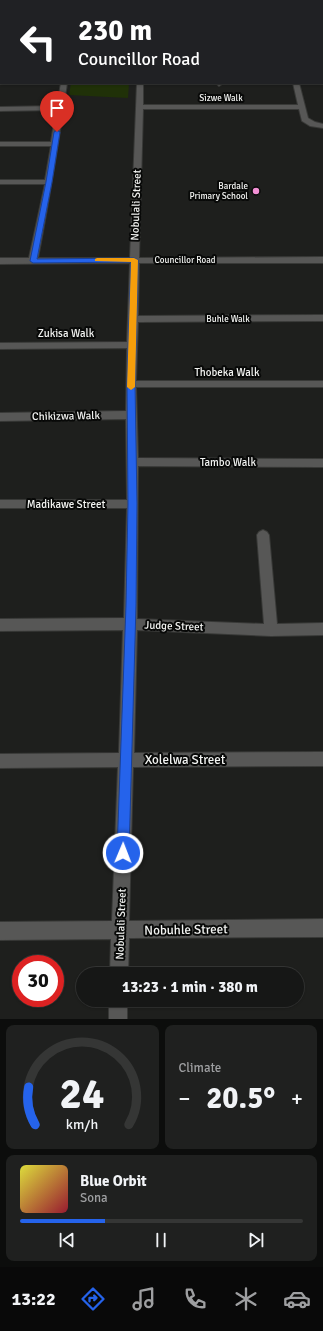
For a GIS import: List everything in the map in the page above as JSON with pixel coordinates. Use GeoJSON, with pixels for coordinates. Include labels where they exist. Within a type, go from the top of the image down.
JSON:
{"type":"FeatureCollection","features":[{"type":"Feature","properties":{"kind":"street"},"geometry":{"type":"LineString","coordinates":[[33,261],[49,182],[64,84]]}},
{"type":"Feature","properties":{"kind":"street","name":"Nobulali Street"},"geometry":{"type":"LineString","coordinates":[[120,967],[130,624],[132,504],[131,384],[140,84]]}},
{"type":"Feature","properties":{"kind":"street"},"geometry":{"type":"LineString","coordinates":[[296,84],[305,119],[313,124],[323,126]]}},
{"type":"Feature","properties":{"kind":"street","name":"Sizwe Walk"},"geometry":{"type":"LineString","coordinates":[[140,107],[302,107]]}},
{"type":"Feature","properties":{"kind":"street"},"geometry":{"type":"LineString","coordinates":[[0,109],[60,108]]}},
{"type":"Feature","properties":{"kind":"street"},"geometry":{"type":"LineString","coordinates":[[0,144],[55,144]]}},
{"type":"Feature","properties":{"kind":"street"},"geometry":{"type":"LineString","coordinates":[[0,182],[49,182]]}},
{"type":"Feature","properties":{"kind":"street","name":"Councillor Road"},"geometry":{"type":"LineString","coordinates":[[0,261],[323,261]]}},
{"type":"Feature","properties":{"kind":"street","name":"Buhle Walk"},"geometry":{"type":"LineString","coordinates":[[133,319],[323,318]]}},
{"type":"Feature","properties":{"kind":"street","name":"Zukisa Walk"},"geometry":{"type":"LineString","coordinates":[[0,346],[132,345]]}},
{"type":"Feature","properties":{"kind":"street","name":"Thobeka Walk"},"geometry":{"type":"LineString","coordinates":[[131,384],[323,384]]}},
{"type":"Feature","properties":{"kind":"street","name":"Chikizwa Walk"},"geometry":{"type":"LineString","coordinates":[[0,417],[131,415]]}},
{"type":"Feature","properties":{"kind":"street","name":"Tambo Walk"},"geometry":{"type":"LineString","coordinates":[[132,462],[323,463]]}},
{"type":"Feature","properties":{"kind":"street","name":"Madikawe Street"},"geometry":{"type":"LineString","coordinates":[[0,504],[132,504]]}},
{"type":"Feature","properties":{"kind":"street"},"geometry":{"type":"LineString","coordinates":[[263,535],[271,630]]}},
{"type":"Feature","properties":{"kind":"street","name":"Judge Street"},"geometry":{"type":"LineString","coordinates":[[0,625],[130,624],[271,630],[323,629]]}},
{"type":"Feature","properties":{"kind":"street","name":"Xolelwa Street"},"geometry":{"type":"LineString","coordinates":[[0,761],[323,759]]}},
{"type":"Feature","properties":{"kind":"street","name":"Nobuhle Street"},"geometry":{"type":"LineString","coordinates":[[0,931],[323,928]]}},
{"type":"Feature","properties":{"kind":"street"},"geometry":{"type":"LineString","coordinates":[[118,1007],[118,1019]]}},
{"type":"Feature","properties":{"kind":"green space"},"geometry":{"type":"Polygon","coordinates":[[[71,84],[129,84],[128,98],[69,95],[71,84]]]}},
{"type":"Feature","properties":{"kind":"slow traffic"},"geometry":{"type":"LineString","coordinates":[[97,260],[134,260],[131,387]]}},
{"type":"Feature","properties":{"kind":"place","name":"Bardale Primary School"},"geometry":{"type":"Point","coordinates":[256,191]}},
{"type":"Feature","properties":{"kind":"route"},"geometry":{"type":"LineString","coordinates":[[57,132],[49,182],[33,261],[134,260],[131,384],[131,605],[123,853]]}}]}
